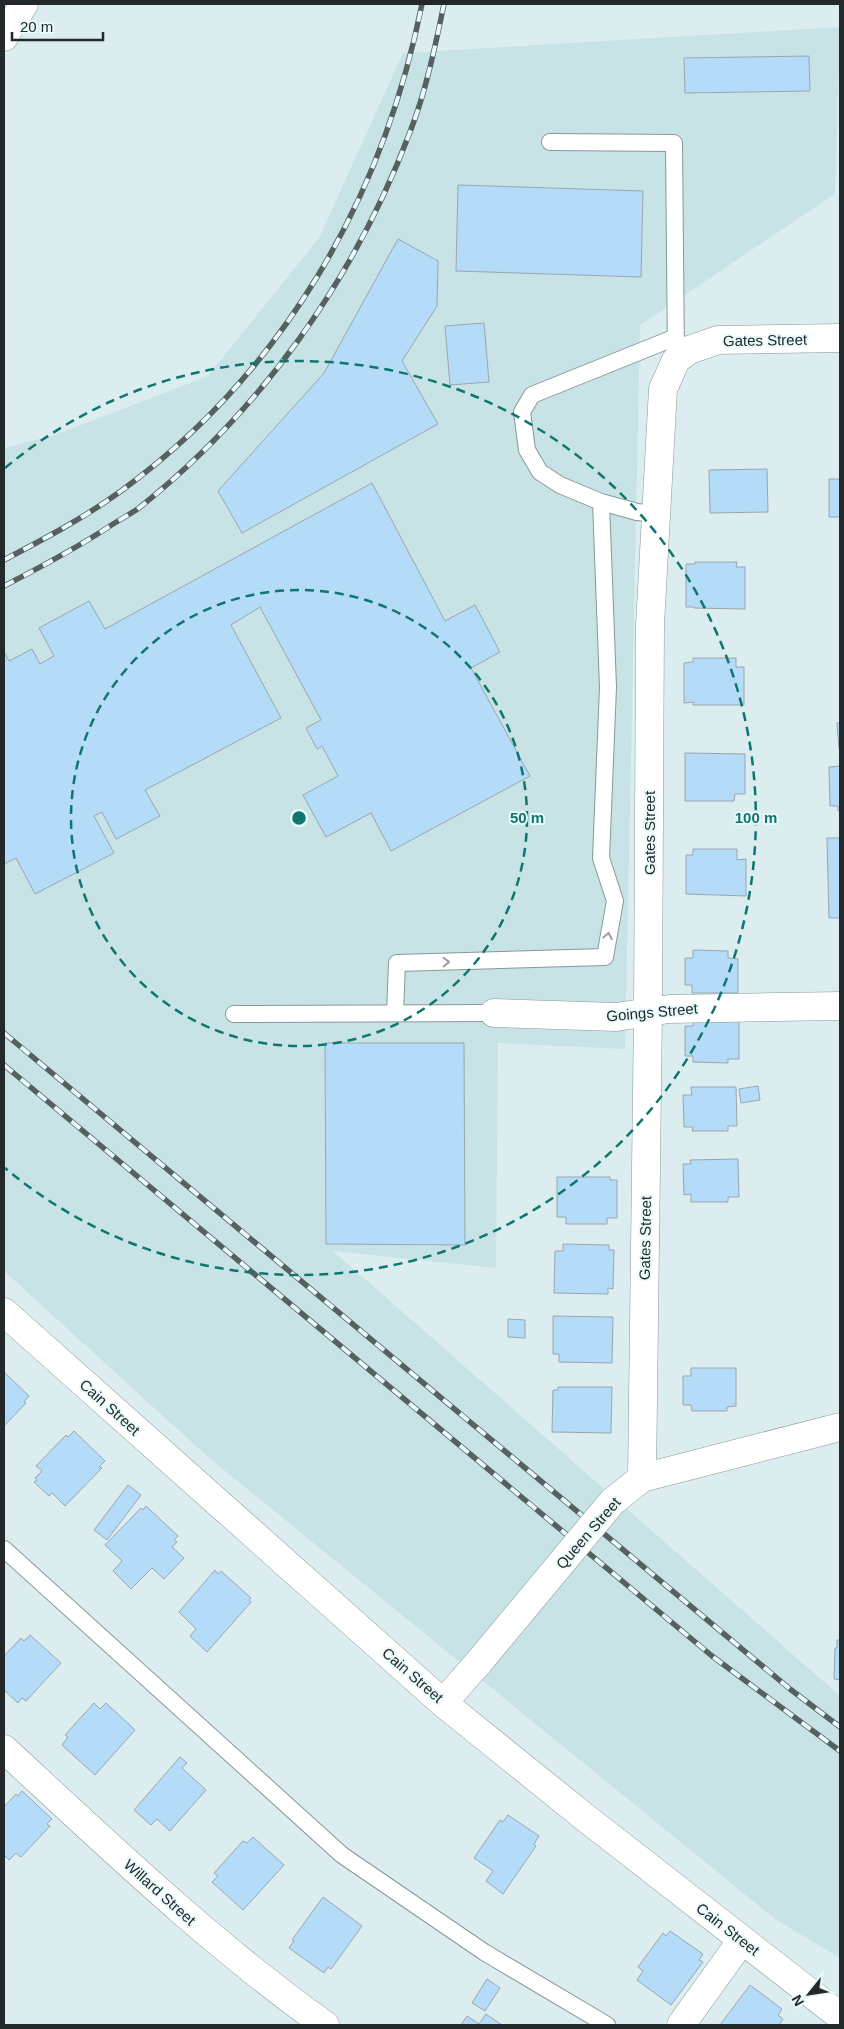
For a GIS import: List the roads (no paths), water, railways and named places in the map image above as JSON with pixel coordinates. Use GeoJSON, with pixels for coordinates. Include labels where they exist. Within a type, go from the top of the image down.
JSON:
{"type":"FeatureCollection","features":[{"type":"Feature","properties":{"kind":"street"},"geometry":{"type":"LineString","coordinates":[[4,37],[24,4]]}},
{"type":"Feature","properties":{"kind":"street","name":"Gates Street"},"geometry":{"type":"LineString","coordinates":[[642,1478],[648,1012],[650,625],[662,389],[676,348],[689,350],[718,340],[840,338]]}},
{"type":"Feature","properties":{"kind":"street","name":"Goings Street"},"geometry":{"type":"LineString","coordinates":[[494,1013],[616,1017],[670,1009],[840,1006]]}},
{"type":"Feature","properties":{"kind":"street","name":"Cain Street"},"geometry":{"type":"LineString","coordinates":[[4,1312],[443,1703],[587,1819],[840,2016]]}},
{"type":"Feature","properties":{"kind":"street","name":"Queen Street"},"geometry":{"type":"LineString","coordinates":[[443,1703],[612,1502],[642,1478],[840,1426]]}},
{"type":"Feature","properties":{"kind":"street","name":"Willard Street"},"geometry":{"type":"LineString","coordinates":[[4,1749],[189,1919],[273,1988],[325,2025]]}},
{"type":"Feature","properties":{"kind":"street"},"geometry":{"type":"LineString","coordinates":[[681,2025],[742,1940]]}},
{"type":"Feature","properties":{"kind":"lane"},"geometry":{"type":"LineString","coordinates":[[550,142],[674,143],[676,348],[532,395],[522,412],[527,450],[540,472],[560,485],[601,502],[637,512],[656,514]]}},
{"type":"Feature","properties":{"kind":"lane"},"geometry":{"type":"LineString","coordinates":[[395,1014],[397,963],[604,957],[615,901],[601,858],[608,687],[601,502]]}},
{"type":"Feature","properties":{"kind":"lane"},"geometry":{"type":"LineString","coordinates":[[234,1014],[494,1013]]}},
{"type":"Feature","properties":{"kind":"lane"},"geometry":{"type":"LineString","coordinates":[[4,1549],[342,1855],[484,1952],[607,2025]]}},
{"type":"Feature","properties":{"kind":"railway"},"geometry":{"type":"LineString","coordinates":[[4,560],[64,528],[107,501],[179,444],[231,392],[277,336],[318,276],[352,212],[381,145],[405,76],[422,4]]}},
{"type":"Feature","properties":{"kind":"railway"},"geometry":{"type":"LineString","coordinates":[[4,586],[69,551],[139,508],[183,470],[225,429],[264,385],[300,338],[332,290],[362,239],[388,186],[421,101],[434,53],[444,4]]}},
{"type":"Feature","properties":{"kind":"railway"},"geometry":{"type":"LineString","coordinates":[[4,1033],[790,1689],[840,1727]]}},
{"type":"Feature","properties":{"kind":"railway"},"geometry":{"type":"LineString","coordinates":[[4,1065],[712,1656],[840,1751]]}}]}
